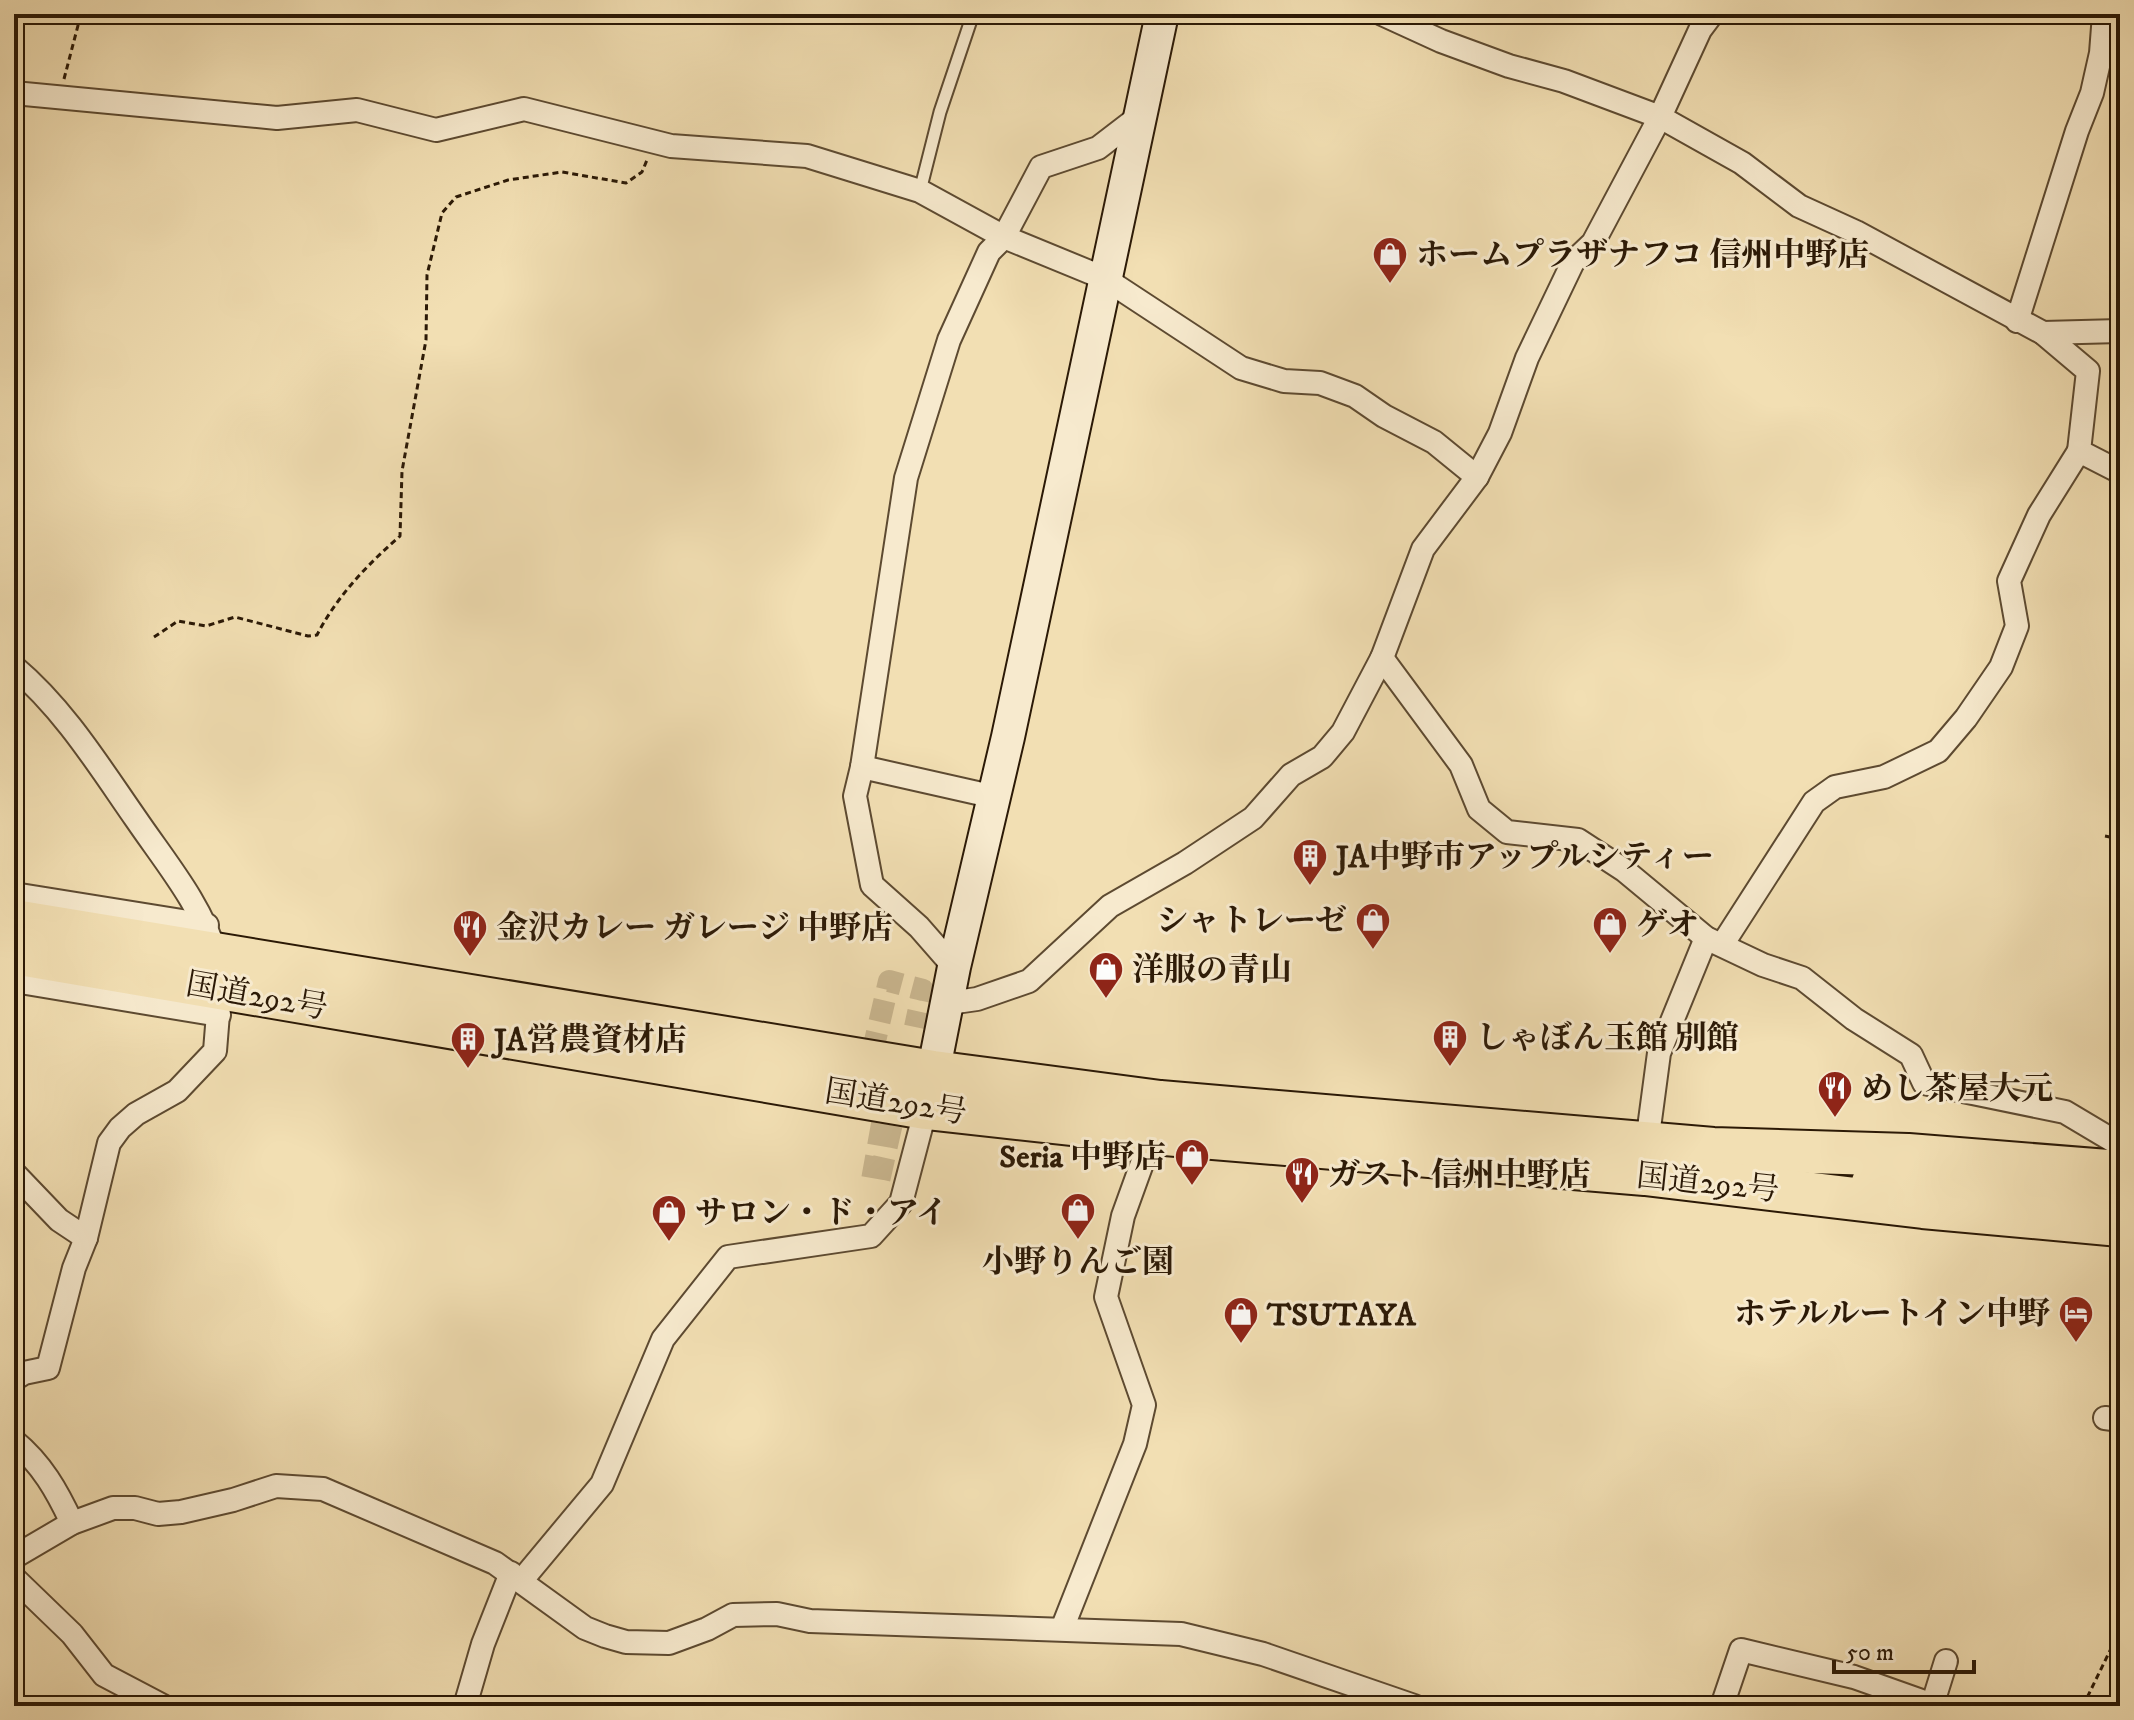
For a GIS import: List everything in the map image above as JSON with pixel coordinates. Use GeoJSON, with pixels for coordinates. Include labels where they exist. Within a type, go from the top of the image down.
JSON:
{"type":"FeatureCollection","features":[{"type":"Feature","properties":{"kind":"highway","name":"国道292号"},"geometry":{"type":"LineString","coordinates":[[14,921],[216,971]]}},
{"type":"Feature","properties":{"kind":"highway","name":"国道292号"},"geometry":{"type":"LineString","coordinates":[[14,953],[216,971],[930,1090],[1153,1133],[1646,1158],[1713,1149],[1908,1155],[2116,1156]]}},
{"type":"Feature","properties":{"kind":"highway","name":"国道292号"},"geometry":{"type":"LineString","coordinates":[[930,1090],[1160,1102],[1646,1158],[1923,1207],[2120,1225]]}},
{"type":"Feature","properties":{"kind":"main road"},"geometry":{"type":"LineString","coordinates":[[1646,1158],[1717,1174],[1927,1186],[2120,1203]]}},
{"type":"Feature","properties":{"kind":"street"},"geometry":{"type":"LineString","coordinates":[[465,1706],[483,1644],[516,1577],[602,1484],[663,1339],[728,1257],[871,1236],[901,1203],[930,1090],[954,967],[995,797],[1162,14]]}},
{"type":"Feature","properties":{"kind":"street"},"geometry":{"type":"LineString","coordinates":[[1382,14],[1441,41],[1509,66],[1564,81],[1660,117],[1742,163],[1799,206],[1856,232],[2043,333],[2088,371],[2079,451],[2039,515],[2009,581],[2017,626],[2001,667],[1966,718],[1938,751],[1884,777],[1835,787],[1814,802],[1714,941],[1659,1053],[1646,1158]]}},
{"type":"Feature","properties":{"kind":"street"},"geometry":{"type":"LineString","coordinates":[[949,1003],[977,999],[1029,981],[1110,906],[1185,863],[1253,818],[1291,775],[1322,757],[1343,732],[1382,658],[1423,549],[1477,477],[1500,433],[1527,358],[1573,262],[1593,243],[1660,117],[1700,30],[1712,14]]}},
{"type":"Feature","properties":{"kind":"street"},"geometry":{"type":"LineString","coordinates":[[2017,321],[2092,93],[2101,53],[2104,14]]}},
{"type":"Feature","properties":{"kind":"street"},"geometry":{"type":"LineString","coordinates":[[14,93],[277,118],[357,110],[436,130],[524,109],[671,146],[807,156],[920,191],[1004,237],[1104,278],[1241,368],[1284,381],[1320,383],[1355,396],[1384,416],[1434,442],[1477,477]]}},
{"type":"Feature","properties":{"kind":"street"},"geometry":{"type":"LineString","coordinates":[[954,967],[919,927],[872,885],[855,796],[906,478],[949,340],[989,252],[1004,237],[1041,167],[1098,148],[1141,115]]}},
{"type":"Feature","properties":{"kind":"street"},"geometry":{"type":"LineString","coordinates":[[2043,333],[2120,331]]}},
{"type":"Feature","properties":{"kind":"street"},"geometry":{"type":"LineString","coordinates":[[2079,451],[2120,472]]}},
{"type":"Feature","properties":{"kind":"street"},"geometry":{"type":"LineString","coordinates":[[1382,658],[1461,765],[1479,809],[1507,832],[1578,840],[1624,870],[1714,941],[1763,965],[1802,978],[1854,1019],[1911,1055],[1924,1083],[2065,1112],[2116,1156]]}},
{"type":"Feature","properties":{"kind":"street"},"geometry":{"type":"LineString","coordinates":[[14,667],[37,686],[80,738],[187,892],[216,971],[215,1051],[177,1091],[136,1114],[109,1143],[86,1238],[74,1268],[48,1368],[24,1373],[14,1379]]}},
{"type":"Feature","properties":{"kind":"street"},"geometry":{"type":"LineString","coordinates":[[862,767],[995,797]]}},
{"type":"Feature","properties":{"kind":"street"},"geometry":{"type":"LineString","coordinates":[[14,894],[216,971]]}},
{"type":"Feature","properties":{"kind":"street"},"geometry":{"type":"LineString","coordinates":[[14,981],[216,971]]}},
{"type":"Feature","properties":{"kind":"street"},"geometry":{"type":"LineString","coordinates":[[1062,1629],[1135,1444],[1144,1405],[1106,1297],[1123,1216],[1153,1133]]}},
{"type":"Feature","properties":{"kind":"street"},"geometry":{"type":"LineString","coordinates":[[14,1173],[59,1220],[86,1238]]}},
{"type":"Feature","properties":{"kind":"street"},"geometry":{"type":"LineString","coordinates":[[14,1441],[34,1457],[55,1488],[72,1523]]}},
{"type":"Feature","properties":{"kind":"street"},"geometry":{"type":"LineString","coordinates":[[14,1557],[72,1523],[113,1508],[135,1508],[158,1514],[181,1512],[276,1486],[323,1489],[495,1563],[585,1628],[626,1642],[669,1643],[707,1629],[733,1615],[777,1614],[810,1621],[1181,1634],[1263,1654],[1414,1706]]}},
{"type":"Feature","properties":{"kind":"street"},"geometry":{"type":"LineString","coordinates":[[14,1578],[72,1634],[104,1675],[163,1706]]}},
{"type":"Feature","properties":{"kind":"street"},"geometry":{"type":"LineString","coordinates":[[1722,1706],[1741,1650],[1854,1677],[1932,1706],[1946,1661]]}},
{"type":"Feature","properties":{"kind":"lane"},"geometry":{"type":"LineString","coordinates":[[920,191],[940,112],[973,14]]}},
{"type":"Feature","properties":{"kind":"path"},"geometry":{"type":"LineString","coordinates":[[59,98],[81,14]]}},
{"type":"Feature","properties":{"kind":"path"},"geometry":{"type":"LineString","coordinates":[[154,637],[178,621],[206,626],[235,617],[308,636],[317,635],[327,615],[369,563],[400,536],[402,471],[426,340],[427,275],[442,213],[456,197],[508,180],[562,172],[626,183],[642,172],[654,142]]}},
{"type":"Feature","properties":{"kind":"path"},"geometry":{"type":"LineString","coordinates":[[2105,836],[2120,839]]}},
{"type":"Feature","properties":{"kind":"path"},"geometry":{"type":"LineString","coordinates":[[2083,1706],[2120,1630]]}},
{"type":"Feature","properties":{"kind":"tunnel"},"geometry":{"type":"LineString","coordinates":[[872,1054],[889,981],[923,990],[915,1027]]}},
{"type":"Feature","properties":{"kind":"tunnel"},"geometry":{"type":"LineString","coordinates":[[882,1124],[872,1180],[879,1181],[892,1123]]}},
{"type":"Feature","properties":{"kind":"place","name":"ホームプラザナフコ 信州中野店"},"geometry":{"type":"Point","coordinates":[1390,285]}},
{"type":"Feature","properties":{"kind":"place","name":"JA中野市アップルシティー"},"geometry":{"type":"Point","coordinates":[1310,887]}},
{"type":"Feature","properties":{"kind":"place","name":"シャトレーゼ"},"geometry":{"type":"Point","coordinates":[1373,951]}},
{"type":"Feature","properties":{"kind":"place","name":"ゲオ"},"geometry":{"type":"Point","coordinates":[1610,955]}},
{"type":"Feature","properties":{"kind":"place","name":"金沢カレー ガレージ 中野店"},"geometry":{"type":"Point","coordinates":[470,958]}},
{"type":"Feature","properties":{"kind":"place","name":"洋服の青山"},"geometry":{"type":"Point","coordinates":[1106,1000]}},
{"type":"Feature","properties":{"kind":"place","name":"しゃぼん玉館 別館"},"geometry":{"type":"Point","coordinates":[1450,1068]}},
{"type":"Feature","properties":{"kind":"place","name":"JA営農資材店"},"geometry":{"type":"Point","coordinates":[468,1070]}},
{"type":"Feature","properties":{"kind":"place","name":"めし茶屋大元"},"geometry":{"type":"Point","coordinates":[1835,1119]}},
{"type":"Feature","properties":{"kind":"place","name":"Seria 中野店"},"geometry":{"type":"Point","coordinates":[1192,1187]}},
{"type":"Feature","properties":{"kind":"place","name":"ガスト 信州中野店"},"geometry":{"type":"Point","coordinates":[1302,1205]}},
{"type":"Feature","properties":{"kind":"place","name":"小野りんご園"},"geometry":{"type":"Point","coordinates":[1078,1241]}},
{"type":"Feature","properties":{"kind":"place","name":"サロン・ド・アイ"},"geometry":{"type":"Point","coordinates":[669,1243]}},
{"type":"Feature","properties":{"kind":"place","name":"ホテルルートイン中野"},"geometry":{"type":"Point","coordinates":[2076,1344]}},
{"type":"Feature","properties":{"kind":"place","name":"TSUTAYA"},"geometry":{"type":"Point","coordinates":[1241,1345]}}]}
